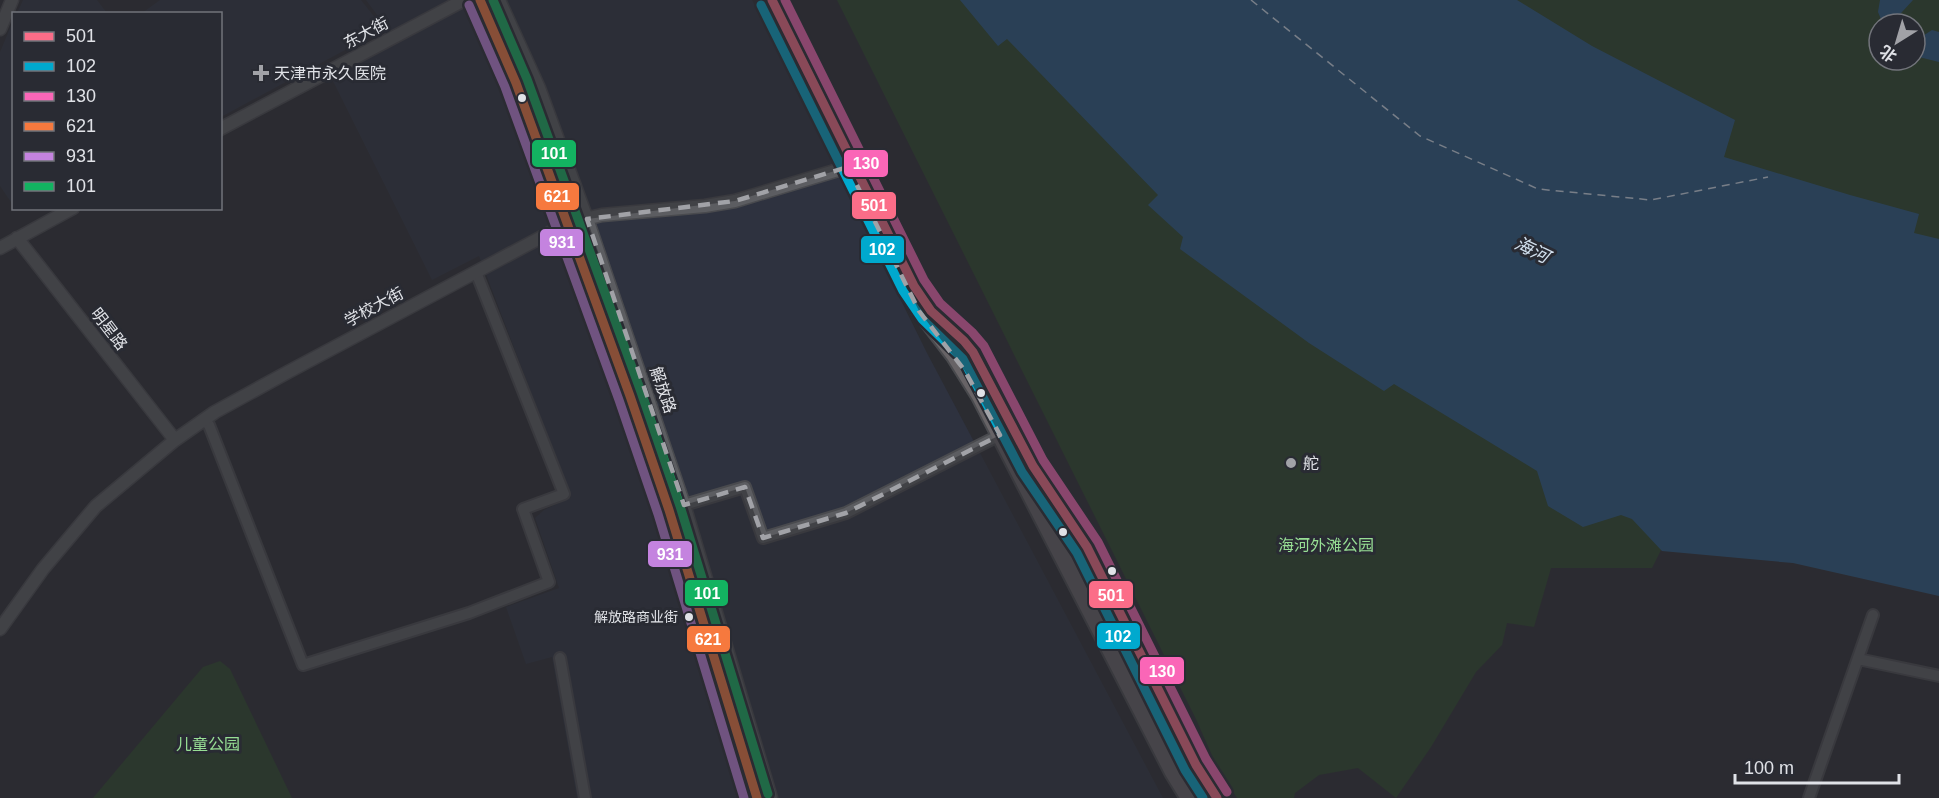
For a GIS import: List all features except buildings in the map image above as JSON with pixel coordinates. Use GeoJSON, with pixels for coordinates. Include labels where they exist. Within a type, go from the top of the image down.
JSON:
{"type":"FeatureCollection","features":[{"type":"Feature","properties":{"kind":"main road"},"geometry":{"type":"LineString","coordinates":[[766,0],[910,294],[965,371],[1000,435],[1173,772],[1180,798]]}},
{"type":"Feature","properties":{"kind":"main road"},"geometry":{"type":"LineString","coordinates":[[772,0],[914,286],[931,311],[973,352],[1033,466],[1087,547],[1196,765],[1217,798]]}},
{"type":"Feature","properties":{"kind":"main road"},"geometry":{"type":"LineString","coordinates":[[1173,772],[1190,798]]}},
{"type":"Feature","properties":{"kind":"street"},"geometry":{"type":"LineString","coordinates":[[0,29],[12,0]]}},
{"type":"Feature","properties":{"kind":"street","name":"东大街"},"geometry":{"type":"LineString","coordinates":[[222,128],[464,0]]}},
{"type":"Feature","properties":{"kind":"street","name":"解放路"},"geometry":{"type":"LineString","coordinates":[[480,0],[516,83],[568,223],[669,510],[757,798]]}},
{"type":"Feature","properties":{"kind":"street","name":"解放路"},"geometry":{"type":"LineString","coordinates":[[499,0],[539,88],[587,219],[684,505],[771,798]]}},
{"type":"Feature","properties":{"kind":"street","name":"学校大街"},"geometry":{"type":"LineString","coordinates":[[0,629],[43,569],[96,506],[175,440],[203,420],[288,372],[568,223],[606,215],[735,201],[848,167]]}},
{"type":"Feature","properties":{"kind":"street"},"geometry":{"type":"LineString","coordinates":[[0,248],[69,210]]}},
{"type":"Feature","properties":{"kind":"street","name":"明星路"},"geometry":{"type":"LineString","coordinates":[[17,238],[175,440]]}},
{"type":"Feature","properties":{"kind":"street"},"geometry":{"type":"LineString","coordinates":[[203,420],[209,425],[303,664],[470,613],[549,582],[523,509],[564,494],[476,272]]}},
{"type":"Feature","properties":{"kind":"street"},"geometry":{"type":"LineString","coordinates":[[684,505],[746,487],[763,537],[846,513],[1000,435]]}},
{"type":"Feature","properties":{"kind":"street"},"geometry":{"type":"LineString","coordinates":[[1809,798],[1873,615]]}},
{"type":"Feature","properties":{"kind":"street"},"geometry":{"type":"LineString","coordinates":[[560,658],[585,798]]}},
{"type":"Feature","properties":{"kind":"street"},"geometry":{"type":"LineString","coordinates":[[1858,659],[1939,676]]}},
{"type":"Feature","properties":{"kind":"highlighted area"},"geometry":{"type":"Polygon","coordinates":[[[848,167],[919,311],[965,371],[1000,435],[846,513],[763,538],[745,487],[684,505],[587,219],[735,201],[848,167]]]}},
{"type":"Feature","properties":{"kind":"shaded area"},"geometry":{"type":"Polygon","coordinates":[[[23,0],[97,0],[106,12],[17,12],[23,0]]]}},
{"type":"Feature","properties":{"kind":"shaded area","name":"天津市永久医院"},"geometry":{"type":"Polygon","coordinates":[[[160,0],[361,0],[384,29],[222,116],[222,12],[143,12],[160,0]]]}},
{"type":"Feature","properties":{"kind":"shaded area"},"geometry":{"type":"Polygon","coordinates":[[[366,0],[752,0],[927,353],[1163,798],[577,798],[552,657],[526,664],[506,607],[559,588],[535,518],[544,510],[571,497],[479,256],[432,280],[326,67],[389,31],[366,0]]]}},
{"type":"Feature","properties":{"kind":"shaded area"},"geometry":{"type":"Polygon","coordinates":[[[12,23],[12,204],[0,186],[0,52],[12,23]]]}},
{"type":"Feature","properties":{"kind":"green space","name":"海河外滩公园"},"geometry":{"type":"Polygon","coordinates":[[[837,0],[989,0],[1667,538],[1652,568],[1551,568],[1534,627],[1507,623],[1502,645],[1476,672],[1431,747],[1396,798],[1358,768],[1319,775],[1295,793],[1294,798],[1237,798],[1218,769],[1196,719],[837,0]]]}},
{"type":"Feature","properties":{"kind":"green space"},"geometry":{"type":"Polygon","coordinates":[[[1498,0],[1939,0],[1939,250],[1709,159],[1498,0]]]}},
{"type":"Feature","properties":{"kind":"green space","name":"儿童公园"},"geometry":{"type":"Polygon","coordinates":[[[220,661],[230,669],[292,798],[93,798],[203,667],[220,661]]]}},
{"type":"Feature","properties":{"kind":"water","name":"海河"},"geometry":{"type":"Polygon","coordinates":[[[960,0],[1517,0],[1592,46],[1735,120],[1724,157],[1919,214],[1914,233],[1939,239],[1939,596],[1793,563],[1662,551],[1632,519],[1621,515],[1583,527],[1548,506],[1537,471],[1394,384],[1384,391],[1309,343],[1180,249],[1183,237],[1148,205],[1158,195],[1007,39],[998,46],[960,0]]]}},
{"type":"Feature","properties":{"kind":"water"},"geometry":{"type":"Polygon","coordinates":[[[1880,0],[1913,0],[1902,12],[1878,12],[1880,0]]]}},
{"type":"Feature","properties":{"kind":"water"},"geometry":{"type":"Polygon","coordinates":[[[1932,30],[1939,32],[1939,62],[1927,59],[1927,33],[1932,30]]]}},
{"type":"Feature","properties":{"kind":"ferry route"},"geometry":{"type":"LineString","coordinates":[[1251,0],[1420,136],[1538,189],[1651,200],[1768,177]]}},
{"type":"Feature","properties":{"kind":"transit line","name":"621"},"geometry":{"type":"LineString","coordinates":[[480,0],[516,83],[630,396],[669,510],[757,798]]}},
{"type":"Feature","properties":{"kind":"transit line","name":"101"},"geometry":{"type":"LineString","coordinates":[[493,0],[527,79],[641,392],[680,506],[768,794]]}},
{"type":"Feature","properties":{"kind":"transit line","name":"501"},"geometry":{"type":"LineString","coordinates":[[772,0],[914,286],[931,311],[973,352],[1033,466],[1087,547],[1196,765],[1217,798]]}},
{"type":"Feature","properties":{"kind":"transit line","name":"130"},"geometry":{"type":"LineString","coordinates":[[785,0],[924,280],[940,303],[984,346],[1043,460],[1098,542],[1206,759],[1227,792]]}},
{"type":"Feature","properties":{"kind":"transit line","name":"931"},"geometry":{"type":"LineString","coordinates":[[469,5],[505,87],[619,400],[658,514],[744,798]]}},
{"type":"Feature","properties":{"kind":"transit line","name":"102"},"geometry":{"type":"LineString","coordinates":[[761,5],[903,291],[922,319],[963,359],[1022,472],[1077,553],[1185,770],[1203,798]]}},
{"type":"Feature","properties":{"kind":"place","name":"天津市永久医院"},"geometry":{"type":"Point","coordinates":[261,73]}},
{"type":"Feature","properties":{"kind":"place","name":"舵"},"geometry":{"type":"Point","coordinates":[1291,463]}},
{"type":"Feature","properties":{"kind":"place","name":"解放路商业街"},"geometry":{"type":"Point","coordinates":[689,617]}}]}
